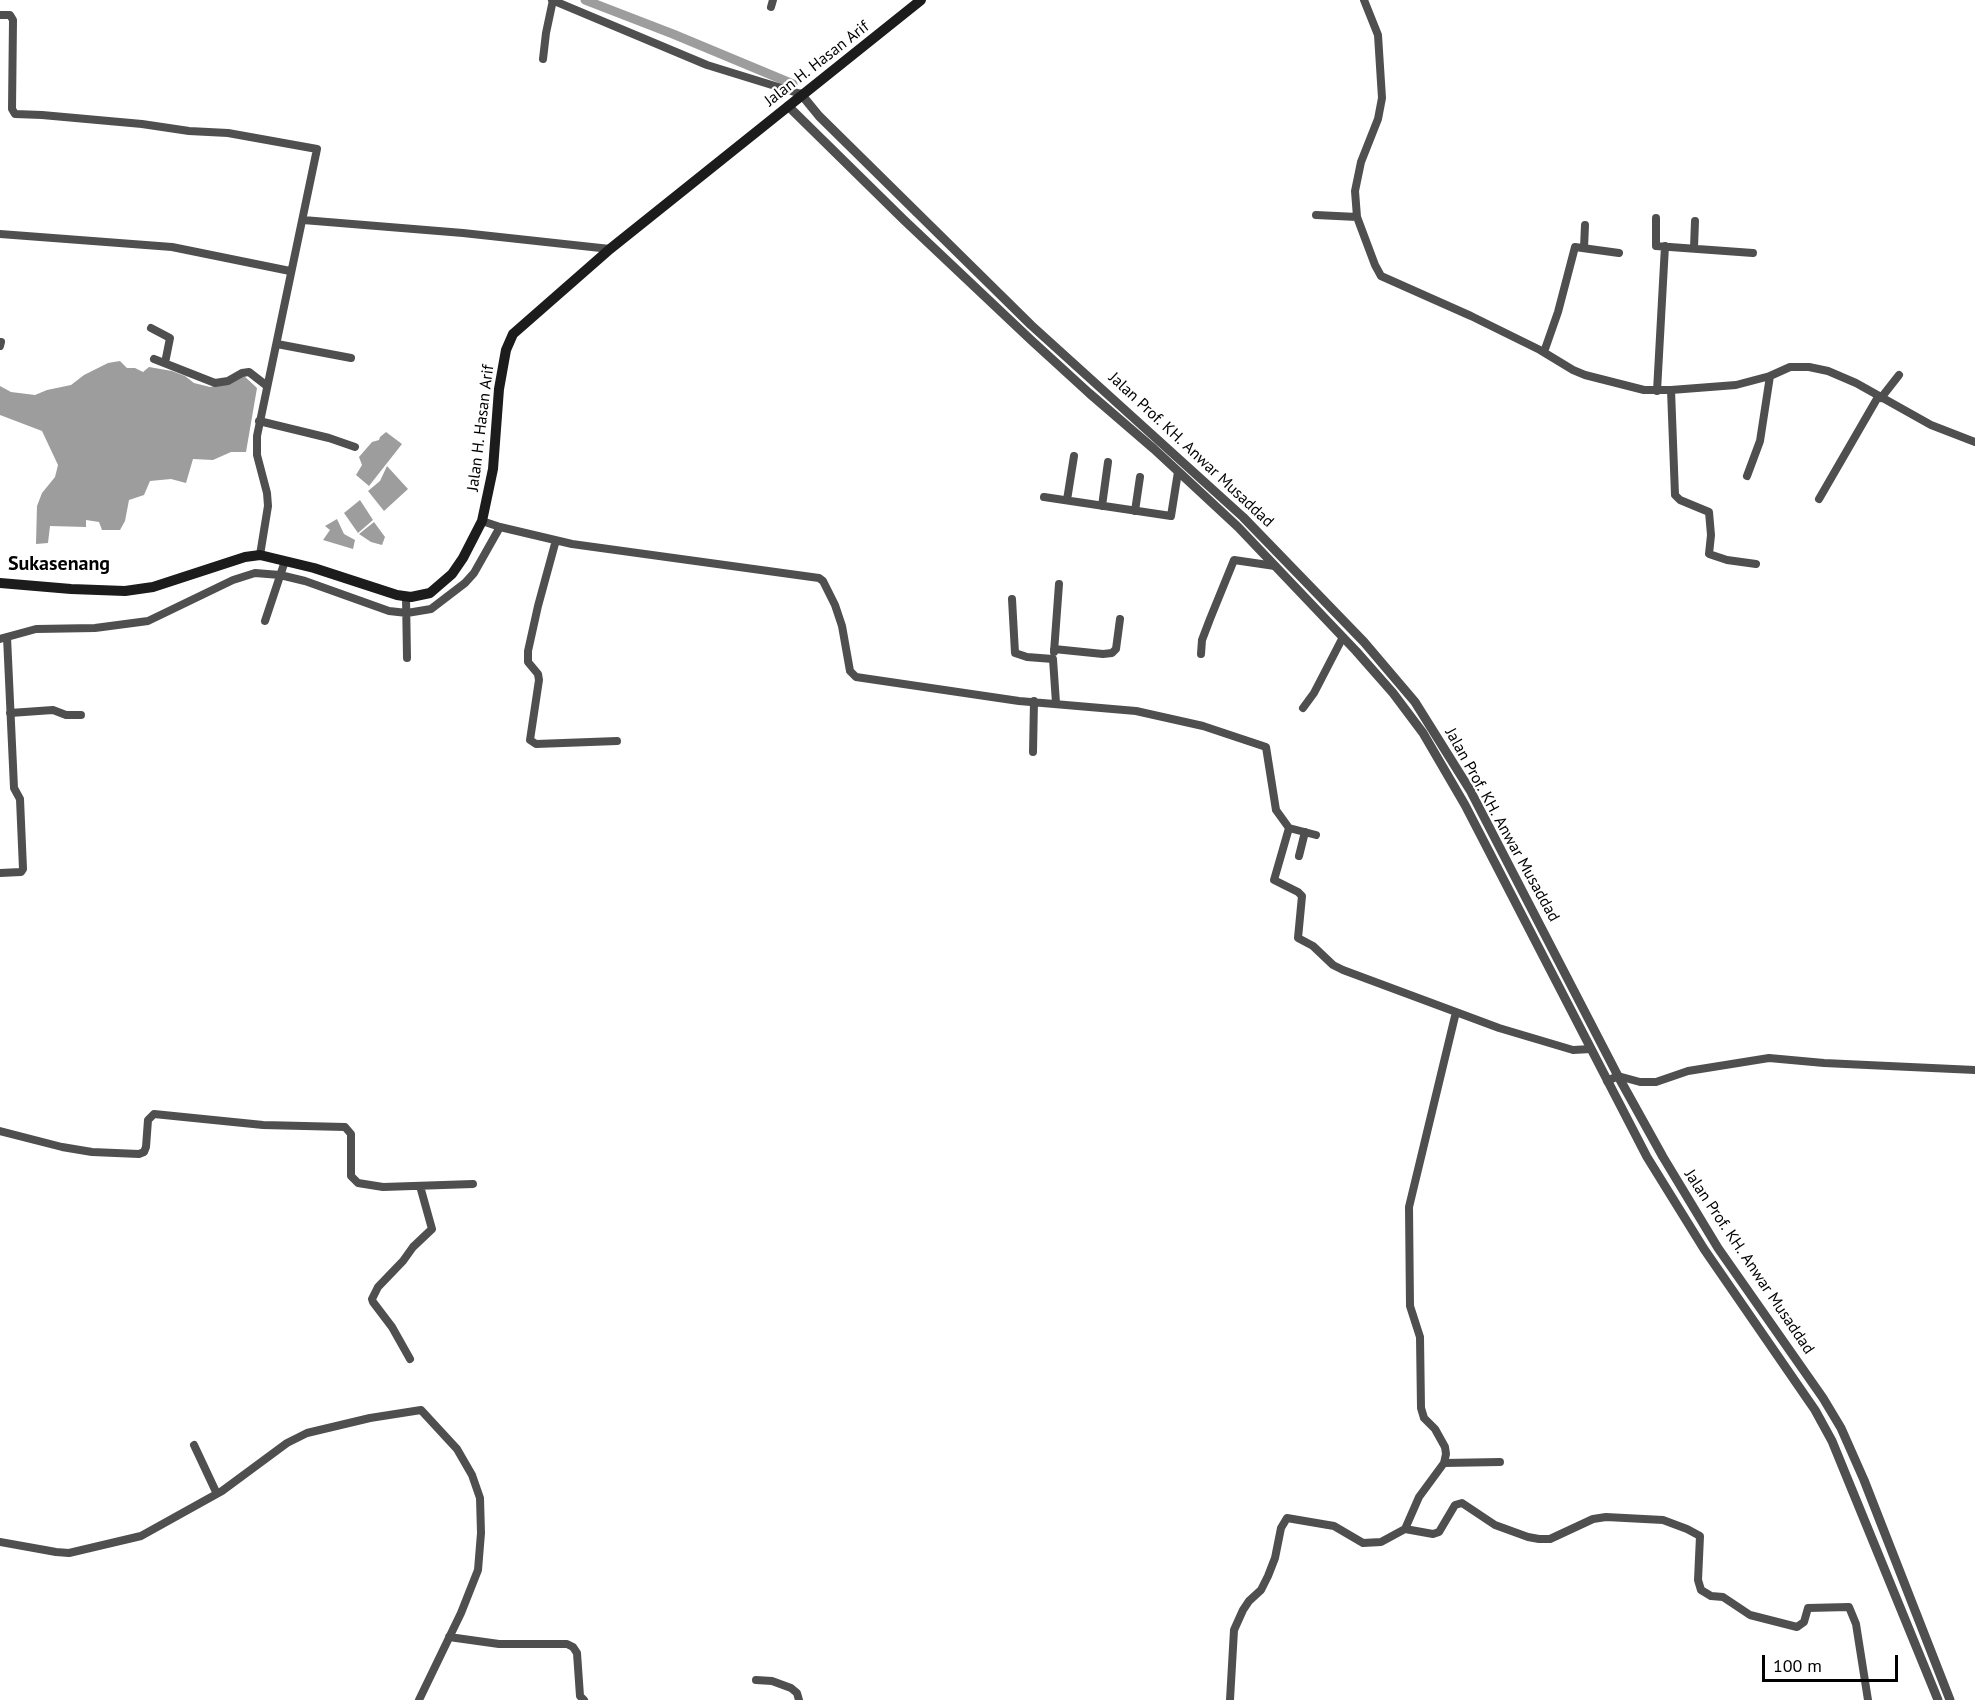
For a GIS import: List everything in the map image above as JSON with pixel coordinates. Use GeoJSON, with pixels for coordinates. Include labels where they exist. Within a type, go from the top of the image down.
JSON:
{"type":"FeatureCollection","features":[{"type":"Feature","properties":{"kind":"main road","name":"Jalan H. Hasan Arif"},"geometry":{"type":"LineString","coordinates":[[406,605],[430,593],[443,583],[491,524],[499,389],[509,340],[524,323],[610,249],[788,106],[805,98],[921,0]]}},
{"type":"Feature","properties":{"kind":"main road"},"geometry":{"type":"LineString","coordinates":[[0,583],[113,592],[134,590],[153,587],[245,557],[260,555],[283,568],[406,605]]}},
{"type":"Feature","properties":{"kind":"street"},"geometry":{"type":"LineString","coordinates":[[543,59],[553,0],[707,65],[805,98]]}},
{"type":"Feature","properties":{"kind":"street"},"geometry":{"type":"LineString","coordinates":[[1364,0],[1378,35],[1382,98],[1378,119],[1361,162],[1355,190],[1358,217],[1375,265],[1382,276],[1472,316],[1585,375],[1634,388],[1657,391],[1736,385],[1770,376],[1790,367],[1809,367],[1828,371],[1856,383],[1931,425],[1975,442]]}},
{"type":"Feature","properties":{"kind":"street"},"geometry":{"type":"LineString","coordinates":[[0,15],[10,15],[13,20],[12,109],[15,114],[228,133],[315,148],[318,152],[290,271],[276,344],[265,384],[257,455],[268,506],[260,555]]}},
{"type":"Feature","properties":{"kind":"street"},"geometry":{"type":"LineString","coordinates":[[782,90],[788,106]]}},
{"type":"Feature","properties":{"kind":"street","name":"Jalan Prof. KH. Anwar Musaddad"},"geometry":{"type":"LineString","coordinates":[[805,98],[819,116],[1031,325],[1221,495],[1364,642],[1421,710],[1470,790],[1618,1076],[1663,1157],[1718,1248],[1823,1398],[1841,1428],[1864,1480],[1950,1700]]}},
{"type":"Feature","properties":{"kind":"street","name":"Jalan Prof. KH. Anwar Musaddad"},"geometry":{"type":"LineString","coordinates":[[788,106],[1048,356],[1238,527],[1343,637],[1393,693],[1423,733],[1465,805],[1607,1081],[1666,1190],[1815,1410],[1832,1441],[1938,1700]]}},
{"type":"Feature","properties":{"kind":"street"},"geometry":{"type":"LineString","coordinates":[[1316,215],[1358,217]]}},
{"type":"Feature","properties":{"kind":"street"},"geometry":{"type":"LineString","coordinates":[[1656,218],[1656,246],[1753,253]]}},
{"type":"Feature","properties":{"kind":"street"},"geometry":{"type":"LineString","coordinates":[[303,220],[463,233],[610,249]]}},
{"type":"Feature","properties":{"kind":"street"},"geometry":{"type":"LineString","coordinates":[[1694,248],[1695,221]]}},
{"type":"Feature","properties":{"kind":"street"},"geometry":{"type":"LineString","coordinates":[[1584,248],[1585,225]]}},
{"type":"Feature","properties":{"kind":"street"},"geometry":{"type":"LineString","coordinates":[[0,234],[172,247],[290,271]]}},
{"type":"Feature","properties":{"kind":"street"},"geometry":{"type":"LineString","coordinates":[[1657,391],[1665,246]]}},
{"type":"Feature","properties":{"kind":"street"},"geometry":{"type":"LineString","coordinates":[[1544,352],[1558,312],[1575,247],[1619,252]]}},
{"type":"Feature","properties":{"kind":"street"},"geometry":{"type":"LineString","coordinates":[[151,328],[170,338],[165,363]]}},
{"type":"Feature","properties":{"kind":"street"},"geometry":{"type":"LineString","coordinates":[[276,344],[351,358]]}},
{"type":"Feature","properties":{"kind":"street"},"geometry":{"type":"LineString","coordinates":[[154,359],[215,383],[228,381],[242,373],[249,372],[265,384]]}},
{"type":"Feature","properties":{"kind":"street"},"geometry":{"type":"LineString","coordinates":[[1820,499],[1882,396],[1899,375]]}},
{"type":"Feature","properties":{"kind":"street"},"geometry":{"type":"LineString","coordinates":[[1747,476],[1760,441],[1770,376]]}},
{"type":"Feature","properties":{"kind":"street"},"geometry":{"type":"LineString","coordinates":[[1671,390],[1675,495],[1680,500],[1709,512],[1711,535],[1709,554],[1727,560],[1756,564]]}},
{"type":"Feature","properties":{"kind":"street"},"geometry":{"type":"LineString","coordinates":[[260,421],[329,438],[355,447]]}},
{"type":"Feature","properties":{"kind":"street"},"geometry":{"type":"LineString","coordinates":[[1067,500],[1074,456]]}},
{"type":"Feature","properties":{"kind":"street"},"geometry":{"type":"LineString","coordinates":[[1101,506],[1108,462]]}},
{"type":"Feature","properties":{"kind":"street"},"geometry":{"type":"LineString","coordinates":[[1044,497],[1171,516],[1178,472]]}},
{"type":"Feature","properties":{"kind":"street"},"geometry":{"type":"LineString","coordinates":[[1135,511],[1140,477]]}},
{"type":"Feature","properties":{"kind":"street"},"geometry":{"type":"LineString","coordinates":[[0,873],[23,870],[20,799],[14,788],[3,638],[36,629],[95,628],[148,621],[244,576],[283,568],[304,581],[378,609],[406,605],[431,609],[465,583],[484,557],[491,524],[556,540],[654,556],[819,578],[823,581],[835,605],[842,626],[850,671],[855,676],[1034,701],[1136,711],[1203,726],[1266,747],[1276,810],[1289,828],[1316,835]]}},
{"type":"Feature","properties":{"kind":"street"},"geometry":{"type":"LineString","coordinates":[[556,540],[528,651],[528,662],[538,673],[539,680],[530,740],[536,744],[617,741]]}},
{"type":"Feature","properties":{"kind":"street"},"geometry":{"type":"LineString","coordinates":[[1201,654],[1202,640],[1209,619],[1234,560],[1275,567]]}},
{"type":"Feature","properties":{"kind":"street"},"geometry":{"type":"LineString","coordinates":[[264,621],[283,568]]}},
{"type":"Feature","properties":{"kind":"street"},"geometry":{"type":"LineString","coordinates":[[1056,703],[1053,659],[1059,584]]}},
{"type":"Feature","properties":{"kind":"street"},"geometry":{"type":"LineString","coordinates":[[1304,596],[1311,588]]}},
{"type":"Feature","properties":{"kind":"street"},"geometry":{"type":"LineString","coordinates":[[1012,599],[1015,653],[1027,657],[1053,659]]}},
{"type":"Feature","properties":{"kind":"street"},"geometry":{"type":"LineString","coordinates":[[406,605],[407,658]]}},
{"type":"Feature","properties":{"kind":"street"},"geometry":{"type":"LineString","coordinates":[[1054,649],[1103,654],[1114,652],[1120,619]]}},
{"type":"Feature","properties":{"kind":"street"},"geometry":{"type":"LineString","coordinates":[[1303,708],[1314,693],[1343,637]]}},
{"type":"Feature","properties":{"kind":"street"},"geometry":{"type":"LineString","coordinates":[[1393,693],[1404,689]]}},
{"type":"Feature","properties":{"kind":"street"},"geometry":{"type":"LineString","coordinates":[[1033,752],[1034,701]]}},
{"type":"Feature","properties":{"kind":"street"},"geometry":{"type":"LineString","coordinates":[[10,713],[53,710],[66,715],[81,715]]}},
{"type":"Feature","properties":{"kind":"street"},"geometry":{"type":"LineString","coordinates":[[1289,828],[1274,879],[1276,883],[1302,896],[1298,938],[1313,946],[1333,964],[1343,970],[1500,1028],[1577,1052],[1591,1049]]}},
{"type":"Feature","properties":{"kind":"street"},"geometry":{"type":"LineString","coordinates":[[1299,856],[1305,832]]}},
{"type":"Feature","properties":{"kind":"street"},"geometry":{"type":"LineString","coordinates":[[1551,971],[1561,965]]}},
{"type":"Feature","properties":{"kind":"street"},"geometry":{"type":"LineString","coordinates":[[1406,1529],[1419,1497],[1444,1463],[1446,1454],[1436,1429],[1422,1414],[1420,1408],[1420,1337],[1410,1306],[1409,1207],[1456,1012]]}},
{"type":"Feature","properties":{"kind":"street"},"geometry":{"type":"LineString","coordinates":[[1607,1081],[1618,1076],[1640,1082],[1656,1082],[1688,1071],[1769,1058],[1975,1070]]}},
{"type":"Feature","properties":{"kind":"street"},"geometry":{"type":"LineString","coordinates":[[0,1131],[62,1148],[139,1154],[145,1150],[148,1120],[154,1114],[263,1125],[345,1127],[351,1134],[351,1176],[354,1181],[383,1186],[473,1184]]}},
{"type":"Feature","properties":{"kind":"street"},"geometry":{"type":"LineString","coordinates":[[410,1359],[392,1327],[372,1299],[378,1287],[432,1229],[420,1186]]}},
{"type":"Feature","properties":{"kind":"street"},"geometry":{"type":"LineString","coordinates":[[0,1542],[56,1552],[79,1551],[141,1536],[217,1494],[287,1443],[307,1433],[370,1418],[422,1410],[457,1449],[472,1474],[480,1498],[482,1533],[478,1570],[450,1637],[419,1700]]}},
{"type":"Feature","properties":{"kind":"street"},"geometry":{"type":"LineString","coordinates":[[194,1445],[217,1494]]}},
{"type":"Feature","properties":{"kind":"street"},"geometry":{"type":"LineString","coordinates":[[1444,1463],[1500,1462]]}},
{"type":"Feature","properties":{"kind":"street"},"geometry":{"type":"LineString","coordinates":[[1230,1700],[1234,1630],[1249,1601],[1261,1590],[1272,1566],[1281,1528],[1287,1518],[1334,1526],[1363,1543],[1381,1542],[1406,1529],[1433,1534],[1439,1532],[1455,1505],[1462,1503],[1495,1525],[1539,1539],[1550,1539],[1593,1519],[1606,1517],[1663,1520],[1687,1528],[1700,1536],[1698,1580],[1701,1590],[1707,1594],[1723,1597],[1737,1608],[1757,1618],[1794,1628],[1802,1625],[1808,1608],[1849,1607],[1856,1624],[1868,1700]]}},
{"type":"Feature","properties":{"kind":"street"},"geometry":{"type":"LineString","coordinates":[[1877,1550],[1889,1546]]}},
{"type":"Feature","properties":{"kind":"street"},"geometry":{"type":"LineString","coordinates":[[450,1637],[499,1644],[567,1644],[577,1653],[580,1696],[584,1700]]}},
{"type":"Feature","properties":{"kind":"street"},"geometry":{"type":"LineString","coordinates":[[756,1680],[772,1680],[791,1688],[797,1693],[799,1700]]}},
{"type":"Feature","properties":{"kind":"shaded area"},"geometry":{"type":"Polygon","coordinates":[[[120,361],[127,368],[135,368],[143,372],[149,367],[172,371],[185,376],[194,383],[210,387],[226,384],[243,375],[257,388],[246,452],[231,452],[213,460],[193,459],[186,483],[171,479],[150,481],[144,495],[129,500],[125,521],[120,530],[102,530],[99,522],[86,520],[86,527],[50,526],[48,543],[36,544],[37,506],[42,493],[55,477],[58,465],[42,431],[0,415],[0,386],[11,392],[35,395],[71,385],[84,375],[108,363],[120,361]]]}},
{"type":"Feature","properties":{"kind":"shaded area"},"geometry":{"type":"Polygon","coordinates":[[[386,432],[402,444],[369,486],[356,475],[362,465],[359,457],[372,442],[379,440],[386,432]]]}},
{"type":"Feature","properties":{"kind":"shaded area"},"geometry":{"type":"Polygon","coordinates":[[[387,466],[408,489],[384,511],[368,491],[380,481],[387,466]]]}},
{"type":"Feature","properties":{"kind":"shaded area"},"geometry":{"type":"Polygon","coordinates":[[[360,500],[373,520],[358,533],[344,513],[360,500]]]}},
{"type":"Feature","properties":{"kind":"shaded area"},"geometry":{"type":"Polygon","coordinates":[[[337,519],[344,534],[355,540],[353,549],[323,540],[330,530],[325,526],[337,519]]]}},
{"type":"Feature","properties":{"kind":"shaded area"},"geometry":{"type":"Polygon","coordinates":[[[374,522],[385,537],[382,545],[371,542],[359,534],[374,522]]]}},
{"type":"Feature","properties":{"kind":"waterway"},"geometry":{"type":"LineString","coordinates":[[585,0],[793,84]]}},
{"type":"Feature","properties":{"kind":"district","name":"Sukasenang"},"geometry":{"type":"Point","coordinates":[59,564]}}]}
